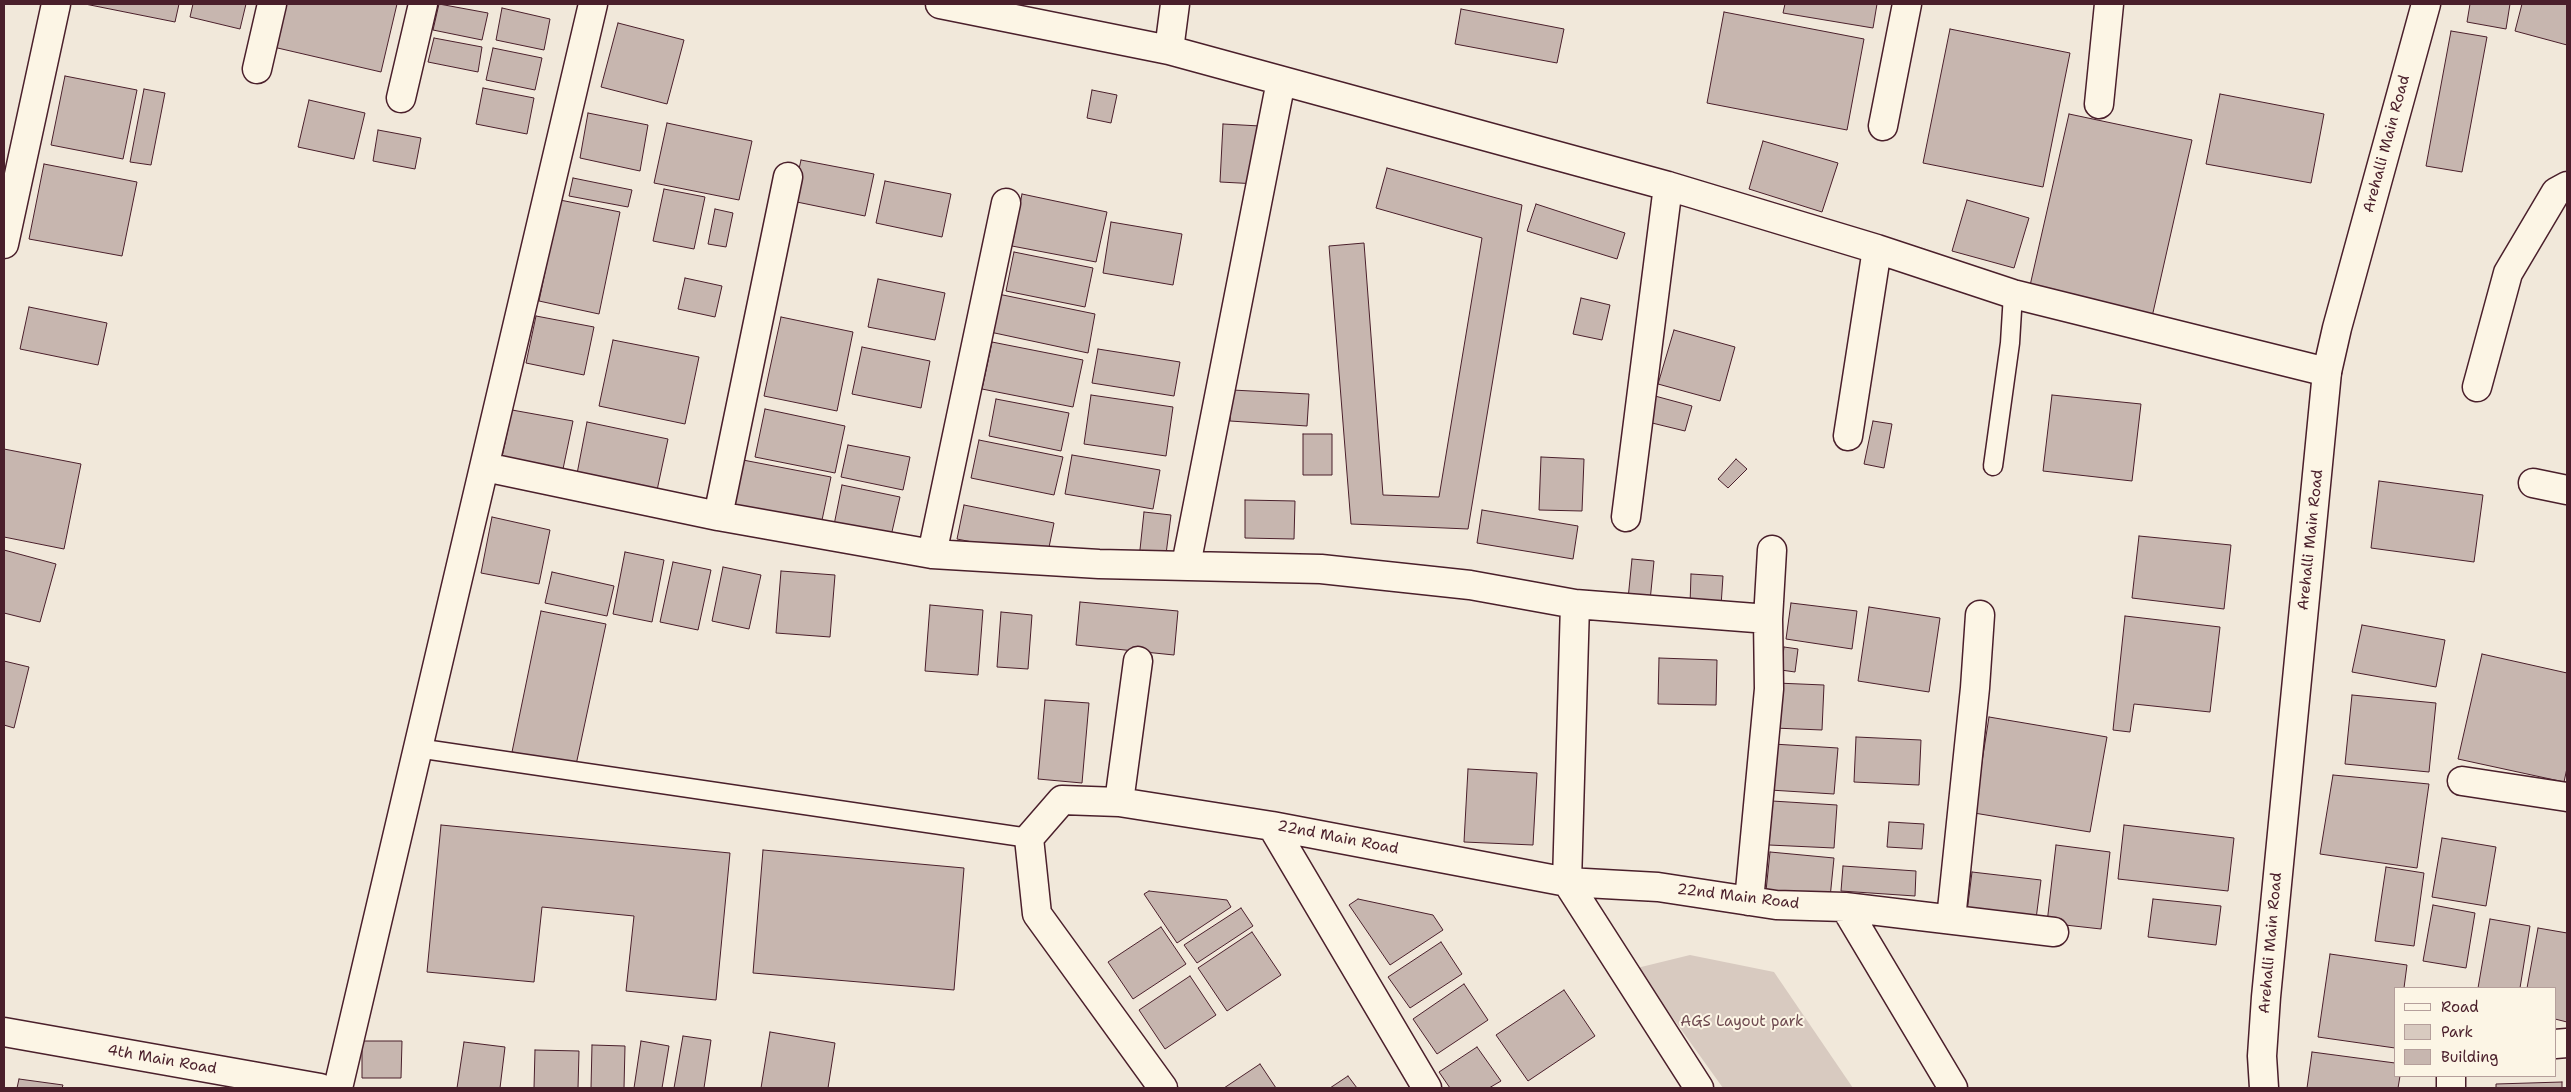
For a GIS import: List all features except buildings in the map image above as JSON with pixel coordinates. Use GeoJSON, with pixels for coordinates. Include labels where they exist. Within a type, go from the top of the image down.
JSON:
{"type":"FeatureCollection","features":[{"type":"Feature","properties":{"kind":"street"},"geometry":{"type":"LineString","coordinates":[[4,244],[56,4]]}},
{"type":"Feature","properties":{"kind":"street"},"geometry":{"type":"LineString","coordinates":[[256,69],[272,4]]}},
{"type":"Feature","properties":{"kind":"street"},"geometry":{"type":"LineString","coordinates":[[401,98],[422,4]]}},
{"type":"Feature","properties":{"kind":"street"},"geometry":{"type":"LineString","coordinates":[[338,1088],[593,4]]}},
{"type":"Feature","properties":{"kind":"street"},"geometry":{"type":"LineString","coordinates":[[940,4],[1169,50],[1668,186],[1877,249],[2014,294],[2327,372]]}},
{"type":"Feature","properties":{"kind":"street"},"geometry":{"type":"LineString","coordinates":[[1169,50],[1176,4]]}},
{"type":"Feature","properties":{"kind":"street"},"geometry":{"type":"LineString","coordinates":[[1883,126],[1906,4]]}},
{"type":"Feature","properties":{"kind":"street"},"geometry":{"type":"LineString","coordinates":[[2099,104],[2109,4]]}},
{"type":"Feature","properties":{"kind":"street","name":"Arehalli Main Road"},"geometry":{"type":"LineString","coordinates":[[2264,1088],[2262,1056],[2266,997],[2327,372],[2337,328],[2426,4]]}},
{"type":"Feature","properties":{"kind":"street"},"geometry":{"type":"LineString","coordinates":[[1186,565],[1281,81]]}},
{"type":"Feature","properties":{"kind":"street"},"geometry":{"type":"LineString","coordinates":[[718,516],[788,177]]}},
{"type":"Feature","properties":{"kind":"street"},"geometry":{"type":"LineString","coordinates":[[1626,517],[1668,186]]}},
{"type":"Feature","properties":{"kind":"street"},"geometry":{"type":"LineString","coordinates":[[2477,387],[2508,273],[2556,192],[2567,186]]}},
{"type":"Feature","properties":{"kind":"street"},"geometry":{"type":"LineString","coordinates":[[932,554],[1006,203]]}},
{"type":"Feature","properties":{"kind":"street"},"geometry":{"type":"LineString","coordinates":[[1848,436],[1877,249]]}},
{"type":"Feature","properties":{"kind":"street"},"geometry":{"type":"LineString","coordinates":[[485,467],[718,516],[932,554],[1099,564],[1321,569],[1470,585],[1575,604],[1768,619]]}},
{"type":"Feature","properties":{"kind":"street"},"geometry":{"type":"LineString","coordinates":[[2533,483],[2567,490]]}},
{"type":"Feature","properties":{"kind":"street"},"geometry":{"type":"LineString","coordinates":[[1749,900],[1769,689],[1768,619],[1772,550]]}},
{"type":"Feature","properties":{"kind":"street"},"geometry":{"type":"LineString","coordinates":[[1575,604],[1567,882],[1699,1088]]}},
{"type":"Feature","properties":{"kind":"street"},"geometry":{"type":"LineString","coordinates":[[1952,919],[1976,688],[1980,615]]}},
{"type":"Feature","properties":{"kind":"street"},"geometry":{"type":"LineString","coordinates":[[1119,802],[1138,661]]}},
{"type":"Feature","properties":{"kind":"street"},"geometry":{"type":"LineString","coordinates":[[2462,781],[2567,797]]}},
{"type":"Feature","properties":{"kind":"street","name":"22nd Main Road"},"geometry":{"type":"LineString","coordinates":[[1029,838],[1062,800],[1119,802],[1272,826],[1567,882],[1658,887],[1776,905],[1845,907],[2054,932]]}},
{"type":"Feature","properties":{"kind":"street"},"geometry":{"type":"LineString","coordinates":[[1272,826],[1427,1088]]}},
{"type":"Feature","properties":{"kind":"street"},"geometry":{"type":"LineString","coordinates":[[1029,838],[1036,914],[1163,1088]]}},
{"type":"Feature","properties":{"kind":"street"},"geometry":{"type":"LineString","coordinates":[[1845,907],[1953,1088]]}},
{"type":"Feature","properties":{"kind":"street","name":"4th Main Road"},"geometry":{"type":"LineString","coordinates":[[4,1032],[320,1088]]}},
{"type":"Feature","properties":{"kind":"lane"},"geometry":{"type":"LineString","coordinates":[[1993,466],[2010,343],[2014,294]]}},
{"type":"Feature","properties":{"kind":"lane"},"geometry":{"type":"LineString","coordinates":[[418,748],[1029,838]]}},
{"type":"Feature","properties":{"kind":"green space","name":"AGS Layout park"},"geometry":{"type":"Polygon","coordinates":[[[1690,955],[1774,972],[1853,1088],[1723,1088],[1637,968],[1690,955]]]}}]}
